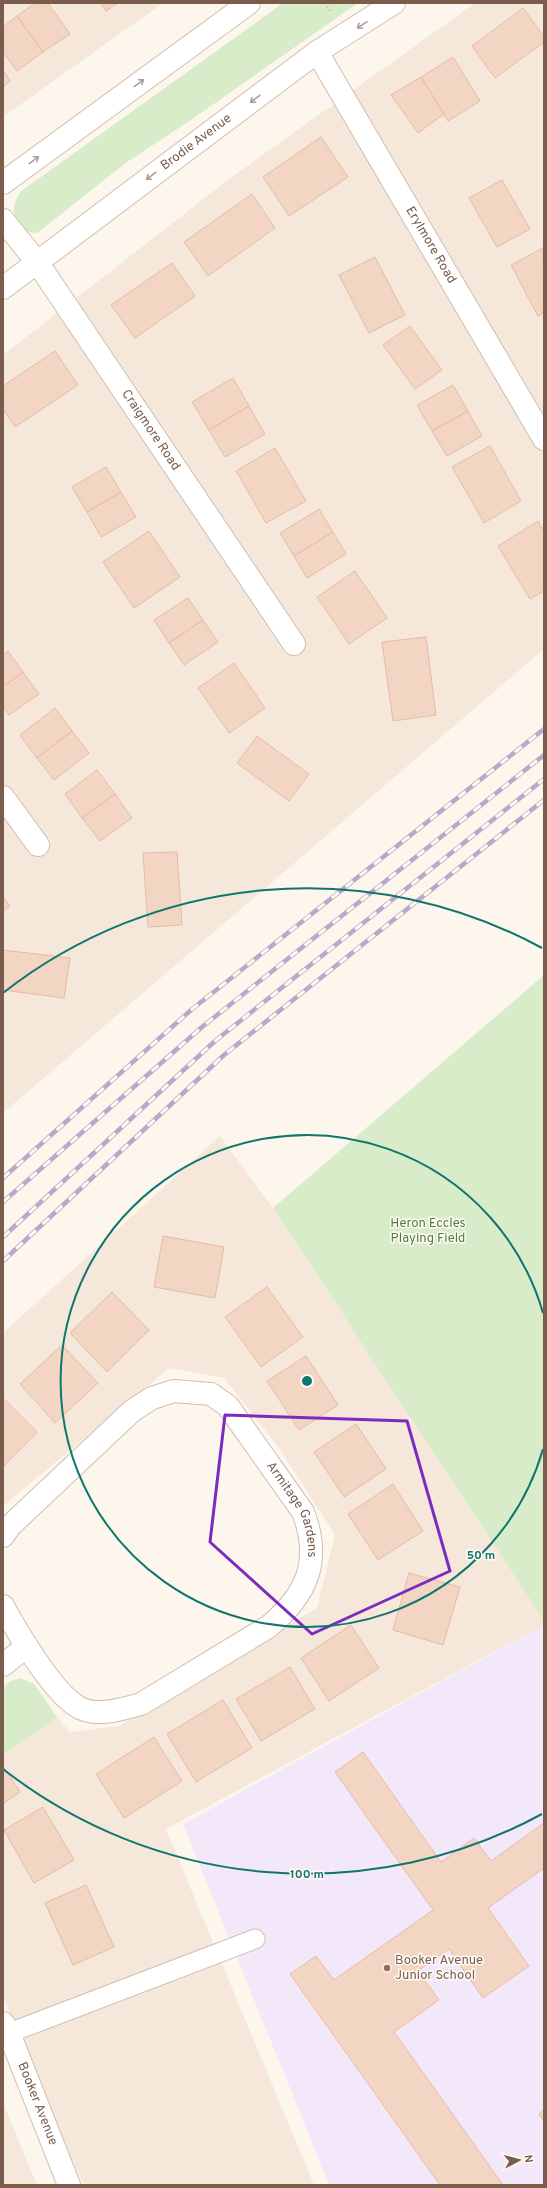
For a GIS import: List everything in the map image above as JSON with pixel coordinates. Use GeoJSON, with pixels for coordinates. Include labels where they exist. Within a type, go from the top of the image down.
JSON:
{"type":"FeatureCollection","features":[{"type":"Feature","properties":{"kind":"street"},"geometry":{"type":"LineString","coordinates":[[3,183],[249,3]]}},
{"type":"Feature","properties":{"kind":"street","name":"Brodie Avenue"},"geometry":{"type":"LineString","coordinates":[[3,288],[317,52],[394,3]]}},
{"type":"Feature","properties":{"kind":"street","name":"Erylmore Road"},"geometry":{"type":"LineString","coordinates":[[317,52],[544,439]]}},
{"type":"Feature","properties":{"kind":"street","name":"Craigmore Road"},"geometry":{"type":"LineString","coordinates":[[3,220],[37,262],[294,644]]}},
{"type":"Feature","properties":{"kind":"street"},"geometry":{"type":"LineString","coordinates":[[3,797],[38,845]]}},
{"type":"Feature","properties":{"kind":"street","name":"Armitage Gardens"},"geometry":{"type":"LineString","coordinates":[[3,1536],[10,1526],[132,1411],[152,1398],[174,1391],[211,1394],[228,1406],[303,1512],[308,1527],[311,1545],[311,1562],[305,1582],[297,1599],[285,1613],[268,1627],[141,1704],[119,1710],[98,1712],[82,1709],[67,1700],[26,1647],[3,1606]]}},
{"type":"Feature","properties":{"kind":"street"},"geometry":{"type":"LineString","coordinates":[[3,1665],[26,1647]]}},
{"type":"Feature","properties":{"kind":"street","name":"Booker Avenue"},"geometry":{"type":"LineString","coordinates":[[6,2028],[69,2185]]}},
{"type":"Feature","properties":{"kind":"lane"},"geometry":{"type":"LineString","coordinates":[[6,2028],[255,1939]]}},
{"type":"Feature","properties":{"kind":"highlighted area"},"geometry":{"type":"Polygon","coordinates":[[[225,1415],[407,1421],[450,1571],[312,1634],[210,1542],[225,1415]]]}},
{"type":"Feature","properties":{"kind":"shaded area"},"geometry":{"type":"Polygon","coordinates":[[[3,3],[163,3],[3,117],[3,3]]]}},
{"type":"Feature","properties":{"kind":"shaded area"},"geometry":{"type":"Polygon","coordinates":[[[475,3],[544,3],[544,649],[3,1113],[3,355],[229,179],[475,3]]]}},
{"type":"Feature","properties":{"kind":"shaded area"},"geometry":{"type":"Polygon","coordinates":[[[220,1136],[273,1208],[544,1621],[544,1625],[166,1829],[314,2185],[83,2185],[3,1997],[3,1755],[57,1717],[70,1732],[119,1726],[317,1608],[335,1535],[279,1448],[224,1378],[169,1368],[3,1506],[3,1333],[220,1136]]]}},
{"type":"Feature","properties":{"kind":"shaded area"},"geometry":{"type":"Polygon","coordinates":[[[544,1625],[544,2185],[329,2185],[183,1824],[544,1625]]]}},
{"type":"Feature","properties":{"kind":"shaded area"},"geometry":{"type":"Polygon","coordinates":[[[3,2103],[37,2185],[3,2185],[3,2103]]]}},
{"type":"Feature","properties":{"kind":"green space"},"geometry":{"type":"Polygon","coordinates":[[[283,3],[358,3],[188,122],[127,162],[37,233],[24,232],[14,213],[15,204],[20,192],[283,3]]]}},
{"type":"Feature","properties":{"kind":"green space","name":"Heron Eccles Playing Field"},"geometry":{"type":"Polygon","coordinates":[[[544,975],[544,1621],[273,1208],[544,975]]]}},
{"type":"Feature","properties":{"kind":"green space"},"geometry":{"type":"Polygon","coordinates":[[[20,1678],[34,1684],[57,1717],[3,1755],[3,1687],[11,1681],[20,1678]]]}},
{"type":"Feature","properties":{"kind":"building"},"geometry":{"type":"Polygon","coordinates":[[[35,3],[48,3],[70,34],[43,52],[17,16],[35,3]]]}},
{"type":"Feature","properties":{"kind":"building"},"geometry":{"type":"Polygon","coordinates":[[[101,3],[118,3],[106,11],[101,3]]]}},
{"type":"Feature","properties":{"kind":"building"},"geometry":{"type":"Polygon","coordinates":[[[523,8],[544,37],[544,42],[495,78],[472,46],[523,8]]]}},
{"type":"Feature","properties":{"kind":"building"},"geometry":{"type":"Polygon","coordinates":[[[17,16],[43,52],[17,71],[3,52],[3,27],[17,16]]]}},
{"type":"Feature","properties":{"kind":"building"},"geometry":{"type":"Polygon","coordinates":[[[453,57],[480,101],[448,121],[421,77],[453,57]]]}},
{"type":"Feature","properties":{"kind":"building"},"geometry":{"type":"Polygon","coordinates":[[[3,70],[10,81],[3,87],[3,70]]]}},
{"type":"Feature","properties":{"kind":"building"},"geometry":{"type":"Polygon","coordinates":[[[421,77],[444,114],[418,133],[391,95],[421,77]]]}},
{"type":"Feature","properties":{"kind":"building"},"geometry":{"type":"Polygon","coordinates":[[[321,137],[348,177],[289,216],[263,177],[321,137]]]}},
{"type":"Feature","properties":{"kind":"building"},"geometry":{"type":"Polygon","coordinates":[[[502,180],[530,229],[497,247],[469,198],[502,180]]]}},
{"type":"Feature","properties":{"kind":"building"},"geometry":{"type":"Polygon","coordinates":[[[252,194],[275,228],[208,276],[184,242],[252,194]]]}},
{"type":"Feature","properties":{"kind":"building"},"geometry":{"type":"Polygon","coordinates":[[[543,248],[544,312],[538,316],[511,265],[543,248]]]}},
{"type":"Feature","properties":{"kind":"building"},"geometry":{"type":"Polygon","coordinates":[[[375,257],[405,315],[369,333],[339,275],[375,257]]]}},
{"type":"Feature","properties":{"kind":"building"},"geometry":{"type":"Polygon","coordinates":[[[172,263],[195,296],[135,338],[111,305],[172,263]]]}},
{"type":"Feature","properties":{"kind":"building"},"geometry":{"type":"Polygon","coordinates":[[[410,326],[442,370],[415,389],[383,345],[410,326]]]}},
{"type":"Feature","properties":{"kind":"building"},"geometry":{"type":"Polygon","coordinates":[[[55,351],[78,385],[15,427],[3,409],[3,386],[55,351]]]}},
{"type":"Feature","properties":{"kind":"building"},"geometry":{"type":"Polygon","coordinates":[[[233,378],[249,406],[209,430],[192,402],[233,378]]]}},
{"type":"Feature","properties":{"kind":"building"},"geometry":{"type":"Polygon","coordinates":[[[453,385],[468,411],[432,431],[417,405],[453,385]]]}},
{"type":"Feature","properties":{"kind":"building"},"geometry":{"type":"Polygon","coordinates":[[[249,406],[265,434],[225,457],[209,430],[249,406]]]}},
{"type":"Feature","properties":{"kind":"building"},"geometry":{"type":"Polygon","coordinates":[[[468,411],[482,436],[447,456],[432,431],[468,411]]]}},
{"type":"Feature","properties":{"kind":"building"},"geometry":{"type":"Polygon","coordinates":[[[490,446],[521,501],[484,523],[452,467],[490,446]]]}},
{"type":"Feature","properties":{"kind":"building"},"geometry":{"type":"Polygon","coordinates":[[[275,448],[306,501],[266,523],[236,471],[275,448]]]}},
{"type":"Feature","properties":{"kind":"building"},"geometry":{"type":"Polygon","coordinates":[[[106,467],[121,492],[87,512],[72,487],[106,467]]]}},
{"type":"Feature","properties":{"kind":"building"},"geometry":{"type":"Polygon","coordinates":[[[121,492],[136,517],[101,537],[87,512],[121,492]]]}},
{"type":"Feature","properties":{"kind":"building"},"geometry":{"type":"Polygon","coordinates":[[[319,509],[333,532],[294,556],[280,533],[319,509]]]}},
{"type":"Feature","properties":{"kind":"building"},"geometry":{"type":"Polygon","coordinates":[[[538,521],[544,532],[544,591],[530,599],[498,546],[538,521]]]}},
{"type":"Feature","properties":{"kind":"building"},"geometry":{"type":"Polygon","coordinates":[[[149,531],[180,577],[134,608],[103,562],[149,531]]]}},
{"type":"Feature","properties":{"kind":"building"},"geometry":{"type":"Polygon","coordinates":[[[333,532],[346,554],[307,578],[294,556],[333,532]]]}},
{"type":"Feature","properties":{"kind":"building"},"geometry":{"type":"Polygon","coordinates":[[[355,571],[387,618],[349,644],[317,597],[355,571]]]}},
{"type":"Feature","properties":{"kind":"building"},"geometry":{"type":"Polygon","coordinates":[[[188,598],[203,620],[169,643],[154,620],[188,598]]]}},
{"type":"Feature","properties":{"kind":"building"},"geometry":{"type":"Polygon","coordinates":[[[203,620],[218,642],[184,665],[169,643],[203,620]]]}},
{"type":"Feature","properties":{"kind":"building"},"geometry":{"type":"Polygon","coordinates":[[[426,637],[436,715],[393,721],[382,642],[426,637]]]}},
{"type":"Feature","properties":{"kind":"building"},"geometry":{"type":"Polygon","coordinates":[[[8,651],[23,672],[3,687],[3,655],[8,651]]]}},
{"type":"Feature","properties":{"kind":"building"},"geometry":{"type":"Polygon","coordinates":[[[234,663],[265,708],[229,733],[198,688],[234,663]]]}},
{"type":"Feature","properties":{"kind":"building"},"geometry":{"type":"Polygon","coordinates":[[[23,672],[39,694],[9,715],[3,706],[3,687],[23,672]]]}},
{"type":"Feature","properties":{"kind":"building"},"geometry":{"type":"Polygon","coordinates":[[[55,708],[72,731],[37,758],[20,735],[55,708]]]}},
{"type":"Feature","properties":{"kind":"building"},"geometry":{"type":"Polygon","coordinates":[[[72,731],[89,753],[54,780],[37,758],[72,731]]]}},
{"type":"Feature","properties":{"kind":"building"},"geometry":{"type":"Polygon","coordinates":[[[257,736],[309,774],[289,801],[237,763],[257,736]]]}},
{"type":"Feature","properties":{"kind":"building"},"geometry":{"type":"Polygon","coordinates":[[[97,770],[115,794],[82,818],[65,794],[97,770]]]}},
{"type":"Feature","properties":{"kind":"building"},"geometry":{"type":"Polygon","coordinates":[[[115,794],[132,818],[100,841],[82,818],[115,794]]]}},
{"type":"Feature","properties":{"kind":"building"},"geometry":{"type":"Polygon","coordinates":[[[177,852],[182,925],[148,927],[143,853],[177,852]]]}},
{"type":"Feature","properties":{"kind":"building"},"geometry":{"type":"Polygon","coordinates":[[[3,897],[10,906],[3,911],[3,897]]]}},
{"type":"Feature","properties":{"kind":"building"},"geometry":{"type":"Polygon","coordinates":[[[3,950],[70,958],[64,998],[3,990],[3,950]]]}},
{"type":"Feature","properties":{"kind":"building"},"geometry":{"type":"Polygon","coordinates":[[[163,1236],[224,1247],[215,1298],[154,1287],[163,1236]]]}},
{"type":"Feature","properties":{"kind":"building"},"geometry":{"type":"Polygon","coordinates":[[[267,1287],[303,1337],[261,1367],[225,1317],[267,1287]]]}},
{"type":"Feature","properties":{"kind":"building"},"geometry":{"type":"Polygon","coordinates":[[[112,1292],[149,1330],[107,1372],[70,1333],[112,1292]]]}},
{"type":"Feature","properties":{"kind":"building"},"geometry":{"type":"Polygon","coordinates":[[[62,1345],[98,1383],[55,1423],[20,1384],[62,1345]]]}},
{"type":"Feature","properties":{"kind":"building"},"geometry":{"type":"Polygon","coordinates":[[[306,1356],[338,1405],[299,1430],[267,1381],[306,1356]]]}},
{"type":"Feature","properties":{"kind":"building"},"geometry":{"type":"Polygon","coordinates":[[[3,1398],[37,1432],[3,1467],[3,1398]]]}},
{"type":"Feature","properties":{"kind":"building"},"geometry":{"type":"Polygon","coordinates":[[[356,1424],[386,1469],[344,1497],[314,1452],[356,1424]]]}},
{"type":"Feature","properties":{"kind":"building"},"geometry":{"type":"Polygon","coordinates":[[[393,1484],[423,1531],[378,1560],[348,1514],[393,1484]]]}},
{"type":"Feature","properties":{"kind":"building"},"geometry":{"type":"Polygon","coordinates":[[[409,1573],[460,1587],[443,1645],[393,1630],[409,1573]]]}},
{"type":"Feature","properties":{"kind":"building"},"geometry":{"type":"Polygon","coordinates":[[[351,1625],[379,1668],[329,1701],[301,1658],[351,1625]]]}},
{"type":"Feature","properties":{"kind":"building"},"geometry":{"type":"Polygon","coordinates":[[[290,1667],[315,1709],[261,1741],[236,1699],[290,1667]]]}},
{"type":"Feature","properties":{"kind":"building"},"geometry":{"type":"Polygon","coordinates":[[[223,1700],[252,1748],[196,1782],[167,1734],[223,1700]]]}},
{"type":"Feature","properties":{"kind":"building"},"geometry":{"type":"Polygon","coordinates":[[[154,1737],[182,1781],[124,1818],[96,1774],[154,1737]]]}},
{"type":"Feature","properties":{"kind":"building","name":"Booker Avenue Junior School"},"geometry":{"type":"Polygon","coordinates":[[[363,1752],[441,1862],[474,1838],[491,1861],[544,1823],[544,1868],[488,1908],[529,1966],[483,1998],[449,1949],[418,1971],[439,2000],[394,2032],[503,2185],[440,2185],[290,1974],[316,1956],[334,1980],[433,1910],[335,1772],[363,1752]]]}},
{"type":"Feature","properties":{"kind":"building"},"geometry":{"type":"Polygon","coordinates":[[[3,1766],[20,1792],[3,1804],[3,1766]]]}},
{"type":"Feature","properties":{"kind":"building"},"geometry":{"type":"Polygon","coordinates":[[[43,1807],[74,1860],[34,1883],[4,1830],[43,1807]]]}},
{"type":"Feature","properties":{"kind":"building"},"geometry":{"type":"Polygon","coordinates":[[[86,1885],[114,1947],[73,1965],[45,1903],[86,1885]]]}},
{"type":"Feature","properties":{"kind":"building"},"geometry":{"type":"Polygon","coordinates":[[[544,2110],[544,2121],[539,2114],[544,2110]]]}},
{"type":"Feature","properties":{"kind":"railway"},"geometry":{"type":"LineString","coordinates":[[3,1178],[191,1010],[544,729]]}},
{"type":"Feature","properties":{"kind":"railway"},"geometry":{"type":"LineString","coordinates":[[3,1202],[202,1027],[544,755]]}},
{"type":"Feature","properties":{"kind":"railway"},"geometry":{"type":"LineString","coordinates":[[3,1237],[215,1041],[544,779]]}},
{"type":"Feature","properties":{"kind":"railway"},"geometry":{"type":"LineString","coordinates":[[3,1261],[224,1055],[544,800]]}},
{"type":"Feature","properties":{"kind":"place","name":"Booker Avenue Junior School"},"geometry":{"type":"Point","coordinates":[387,1968]}}]}
